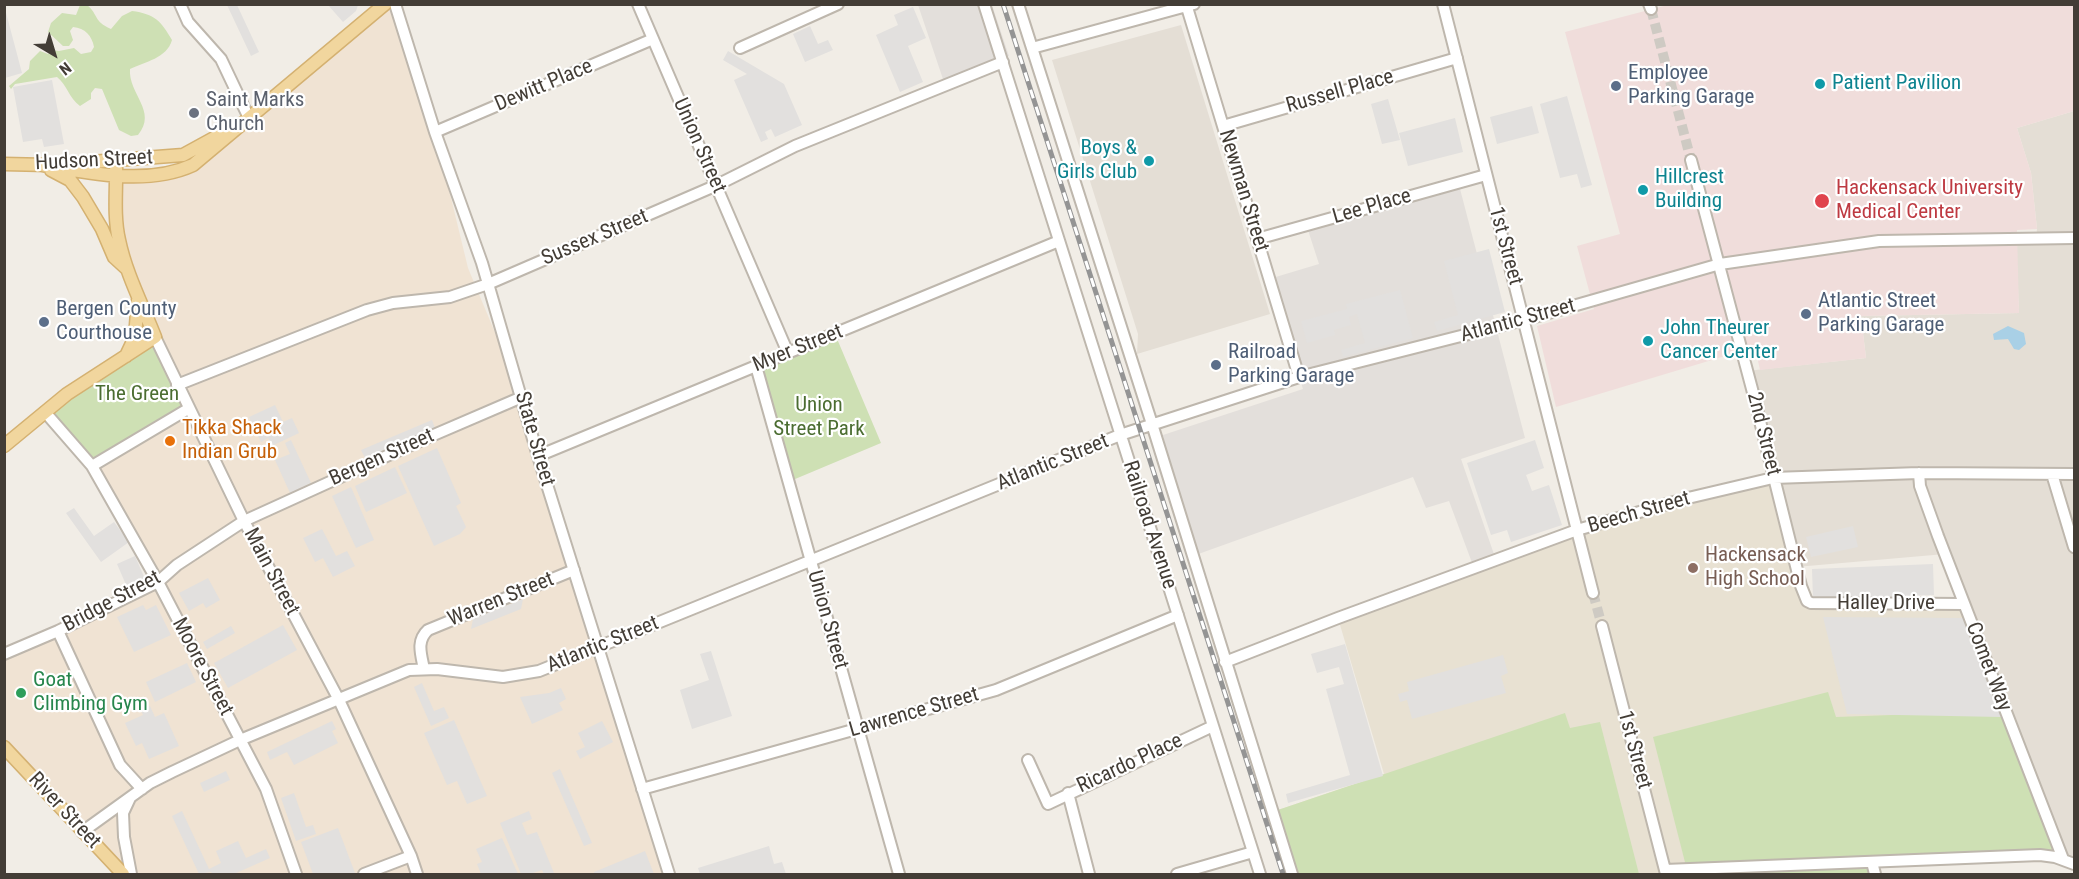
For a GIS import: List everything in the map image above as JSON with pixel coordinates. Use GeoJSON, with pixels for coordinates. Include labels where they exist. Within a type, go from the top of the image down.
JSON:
{"type":"FeatureCollection","features":[{"type":"Feature","properties":{"kind":"main road"},"geometry":{"type":"LineString","coordinates":[[42,165],[100,174],[135,176],[171,174],[193,165],[385,4]]}},
{"type":"Feature","properties":{"kind":"main road","name":"Hudson Street"},"geometry":{"type":"LineString","coordinates":[[4,164],[42,165],[183,155],[249,118]]}},
{"type":"Feature","properties":{"kind":"main road","name":"Main Street"},"geometry":{"type":"LineString","coordinates":[[116,160],[116,218],[119,241],[155,338]]}},
{"type":"Feature","properties":{"kind":"main road","name":"Main Street"},"geometry":{"type":"LineString","coordinates":[[42,165],[70,180],[102,229],[114,256],[128,269]]}},
{"type":"Feature","properties":{"kind":"main road"},"geometry":{"type":"LineString","coordinates":[[125,357],[135,337],[138,293]]}},
{"type":"Feature","properties":{"kind":"main road"},"geometry":{"type":"LineString","coordinates":[[4,446],[67,394],[155,338]]}},
{"type":"Feature","properties":{"kind":"main road","name":"River Street"},"geometry":{"type":"LineString","coordinates":[[4,747],[123,874]]}},
{"type":"Feature","properties":{"kind":"street"},"geometry":{"type":"LineString","coordinates":[[180,4],[188,22],[221,59],[249,118]]}},
{"type":"Feature","properties":{"kind":"street"},"geometry":{"type":"LineString","coordinates":[[365,22],[373,4]]}},
{"type":"Feature","properties":{"kind":"street","name":"State Street"},"geometry":{"type":"LineString","coordinates":[[395,4],[435,132],[488,284],[538,456],[669,874]]}},
{"type":"Feature","properties":{"kind":"street","name":"Union Street"},"geometry":{"type":"LineString","coordinates":[[638,4],[788,353]]}},
{"type":"Feature","properties":{"kind":"street"},"geometry":{"type":"LineString","coordinates":[[740,48],[838,4]]}},
{"type":"Feature","properties":{"kind":"street","name":"Railroad Avenue"},"geometry":{"type":"LineString","coordinates":[[984,4],[1260,874]]}},
{"type":"Feature","properties":{"kind":"street","name":"Railroad Avenue"},"geometry":{"type":"LineString","coordinates":[[1018,4],[1292,874]]}},
{"type":"Feature","properties":{"kind":"street","name":"1st Street"},"geometry":{"type":"LineString","coordinates":[[1443,4],[1593,593]]}},
{"type":"Feature","properties":{"kind":"street"},"geometry":{"type":"LineString","coordinates":[[1032,48],[1189,5]]}},
{"type":"Feature","properties":{"kind":"street","name":"Newman Street"},"geometry":{"type":"LineString","coordinates":[[1189,5],[1299,377]]}},
{"type":"Feature","properties":{"kind":"street","name":"Dewitt Place"},"geometry":{"type":"LineString","coordinates":[[435,132],[653,39]]}},
{"type":"Feature","properties":{"kind":"street","name":"Russell Place"},"geometry":{"type":"LineString","coordinates":[[1223,126],[1456,58]]}},
{"type":"Feature","properties":{"kind":"street","name":"Sussex Street"},"geometry":{"type":"LineString","coordinates":[[177,385],[367,310],[393,303],[450,297],[488,284],[717,185],[795,146],[1004,62]]}},
{"type":"Feature","properties":{"kind":"street","name":"2nd Street"},"geometry":{"type":"LineString","coordinates":[[1691,160],[1720,264],[1801,586],[1809,602]]}},
{"type":"Feature","properties":{"kind":"street","name":"Lee Place"},"geometry":{"type":"LineString","coordinates":[[1257,239],[1486,175]]}},
{"type":"Feature","properties":{"kind":"street","name":"Atlantic Street"},"geometry":{"type":"LineString","coordinates":[[82,832],[132,795],[172,772],[240,740],[409,670],[424,669],[504,677],[539,670],[1120,435],[1299,377],[1524,320],[1720,264],[1879,241],[2074,238]]}},
{"type":"Feature","properties":{"kind":"street","name":"Myer Street"},"geometry":{"type":"LineString","coordinates":[[538,456],[1059,241]]}},
{"type":"Feature","properties":{"kind":"street","name":"Main Street"},"geometry":{"type":"LineString","coordinates":[[155,338],[188,410],[244,521],[339,700],[411,856],[417,874]]}},
{"type":"Feature","properties":{"kind":"street","name":"Union Street"},"geometry":{"type":"LineString","coordinates":[[756,366],[899,874]]}},
{"type":"Feature","properties":{"kind":"street","name":"Bergen Street"},"geometry":{"type":"LineString","coordinates":[[244,521],[522,397]]}},
{"type":"Feature","properties":{"kind":"street"},"geometry":{"type":"LineString","coordinates":[[92,466],[188,410]]}},
{"type":"Feature","properties":{"kind":"street","name":"Moore Street"},"geometry":{"type":"LineString","coordinates":[[45,412],[92,466],[158,582],[266,789],[296,874]]}},
{"type":"Feature","properties":{"kind":"street","name":"Beech Street"},"geometry":{"type":"LineString","coordinates":[[1225,662],[1577,530],[1688,498],[1773,478],[1919,473],[2074,474]]}},
{"type":"Feature","properties":{"kind":"street","name":"Comet Way"},"geometry":{"type":"LineString","coordinates":[[1919,473],[1920,486],[1964,604],[2063,859]]}},
{"type":"Feature","properties":{"kind":"street"},"geometry":{"type":"LineString","coordinates":[[2052,474],[2074,547]]}},
{"type":"Feature","properties":{"kind":"street","name":"Bridge Street"},"geometry":{"type":"LineString","coordinates":[[4,654],[58,631],[158,582],[177,565],[244,521]]}},
{"type":"Feature","properties":{"kind":"street","name":"Warren Street"},"geometry":{"type":"LineString","coordinates":[[424,669],[420,643],[422,636],[428,630],[574,570]]}},
{"type":"Feature","properties":{"kind":"street","name":"Halley Drive"},"geometry":{"type":"LineString","coordinates":[[1809,602],[1964,604]]}},
{"type":"Feature","properties":{"kind":"street","name":"Lawrence Street"},"geometry":{"type":"LineString","coordinates":[[642,789],[996,690],[1178,615]]}},
{"type":"Feature","properties":{"kind":"street","name":"1st Street"},"geometry":{"type":"LineString","coordinates":[[1602,626],[1665,872]]}},
{"type":"Feature","properties":{"kind":"street"},"geometry":{"type":"LineString","coordinates":[[58,631],[120,765],[142,789]]}},
{"type":"Feature","properties":{"kind":"street","name":"Ricardo Place"},"geometry":{"type":"LineString","coordinates":[[1028,760],[1048,804],[1213,726]]}},
{"type":"Feature","properties":{"kind":"street"},"geometry":{"type":"LineString","coordinates":[[1068,793],[1089,874]]}},
{"type":"Feature","properties":{"kind":"street"},"geometry":{"type":"LineString","coordinates":[[131,874],[124,837],[123,813],[132,795]]}},
{"type":"Feature","properties":{"kind":"street"},"geometry":{"type":"LineString","coordinates":[[1177,874],[1253,852]]}},
{"type":"Feature","properties":{"kind":"street"},"geometry":{"type":"LineString","coordinates":[[1665,872],[2040,855],[2063,859],[2074,864]]}},
{"type":"Feature","properties":{"kind":"street"},"geometry":{"type":"LineString","coordinates":[[364,874],[411,856]]}},
{"type":"Feature","properties":{"kind":"street"},"geometry":{"type":"LineString","coordinates":[[1872,862],[1875,874]]}},
{"type":"Feature","properties":{"kind":"shaded area"},"geometry":{"type":"Polygon","coordinates":[[[4,5],[22,73],[5,78],[4,78],[4,5]]]}},
{"type":"Feature","properties":{"kind":"shaded area"},"geometry":{"type":"Polygon","coordinates":[[[227,5],[237,5],[259,52],[251,56],[227,5]]]}},
{"type":"Feature","properties":{"kind":"shaded area"},"geometry":{"type":"Polygon","coordinates":[[[328,5],[358,5],[356,11],[343,22],[328,5]]]}},
{"type":"Feature","properties":{"kind":"shaded area"},"geometry":{"type":"Polygon","coordinates":[[[385,5],[395,5],[435,132],[468,268],[522,397],[669,874],[123,874],[5,747],[5,654],[157,582],[92,466],[188,409],[118,248],[115,176],[177,173],[385,5]]]}},
{"type":"Feature","properties":{"kind":"shaded area"},"geometry":{"type":"Polygon","coordinates":[[[918,5],[992,5],[1009,56],[945,85],[918,5]]]}},
{"type":"Feature","properties":{"kind":"shaded area","name":"Hackensack University Medical Center"},"geometry":{"type":"Polygon","coordinates":[[[1664,5],[2074,5],[2074,111],[2017,128],[2031,173],[2037,229],[2017,230],[2019,313],[1861,316],[1866,358],[1760,370],[1755,347],[1556,407],[1537,326],[1594,309],[1577,246],[1620,234],[1565,32],[1664,5]]]}},
{"type":"Feature","properties":{"kind":"shaded area"},"geometry":{"type":"Polygon","coordinates":[[[913,7],[926,38],[908,46],[923,82],[900,92],[876,35],[898,25],[894,15],[913,7]]]}},
{"type":"Feature","properties":{"kind":"shaded area"},"geometry":{"type":"Polygon","coordinates":[[[1181,25],[1270,314],[1137,354],[1138,334],[1052,60],[1181,25]]]}},
{"type":"Feature","properties":{"kind":"shaded area"},"geometry":{"type":"Polygon","coordinates":[[[810,26],[818,44],[828,40],[833,50],[805,62],[793,34],[810,26]]]}},
{"type":"Feature","properties":{"kind":"shaded area"},"geometry":{"type":"Polygon","coordinates":[[[728,51],[784,84],[802,125],[775,137],[771,129],[765,132],[768,139],[761,142],[734,80],[747,74],[723,60],[728,51]]]}},
{"type":"Feature","properties":{"kind":"shaded area"},"geometry":{"type":"Polygon","coordinates":[[[52,80],[64,144],[44,147],[42,139],[23,142],[13,87],[52,80]]]}},
{"type":"Feature","properties":{"kind":"shaded area"},"geometry":{"type":"Polygon","coordinates":[[[1567,96],[1592,185],[1581,188],[1577,174],[1560,178],[1540,104],[1567,96]]]}},
{"type":"Feature","properties":{"kind":"shaded area"},"geometry":{"type":"Polygon","coordinates":[[[1388,99],[1400,140],[1382,144],[1371,104],[1388,99]]]}},
{"type":"Feature","properties":{"kind":"shaded area"},"geometry":{"type":"Polygon","coordinates":[[[1532,106],[1539,133],[1497,144],[1490,117],[1532,106]]]}},
{"type":"Feature","properties":{"kind":"shaded area"},"geometry":{"type":"Polygon","coordinates":[[[2074,111],[2074,864],[2063,859],[1945,554],[1796,567],[1747,371],[1866,358],[1861,316],[2019,313],[2016,238],[2036,237],[2037,229],[2031,173],[2017,128],[2074,111]]]}},
{"type":"Feature","properties":{"kind":"shaded area"},"geometry":{"type":"Polygon","coordinates":[[[1455,118],[1463,152],[1408,166],[1399,133],[1455,118]]]}},
{"type":"Feature","properties":{"kind":"shaded area"},"geometry":{"type":"Polygon","coordinates":[[[1459,185],[1525,438],[1461,459],[1496,560],[1474,568],[1449,501],[1426,508],[1413,477],[1190,557],[1163,435],[1303,389],[1269,279],[1319,264],[1307,227],[1459,185]]]}},
{"type":"Feature","properties":{"kind":"shaded area"},"geometry":{"type":"Polygon","coordinates":[[[1489,249],[1505,312],[1437,331],[1434,322],[1458,315],[1444,261],[1489,249]]]}},
{"type":"Feature","properties":{"kind":"shaded area"},"geometry":{"type":"Polygon","coordinates":[[[1400,290],[1413,338],[1343,357],[1341,350],[1365,343],[1357,314],[1349,317],[1351,325],[1334,330],[1335,335],[1307,343],[1301,321],[1347,309],[1346,304],[1400,290]]]}},
{"type":"Feature","properties":{"kind":"shaded area"},"geometry":{"type":"Polygon","coordinates":[[[275,405],[283,422],[292,418],[299,433],[272,446],[268,438],[261,442],[249,417],[275,405]]]}},
{"type":"Feature","properties":{"kind":"shaded area"},"geometry":{"type":"Polygon","coordinates":[[[432,420],[435,428],[365,458],[361,450],[432,420]]]}},
{"type":"Feature","properties":{"kind":"shaded area"},"geometry":{"type":"Polygon","coordinates":[[[291,440],[311,483],[290,493],[275,460],[290,454],[285,443],[291,440]]]}},
{"type":"Feature","properties":{"kind":"shaded area"},"geometry":{"type":"Polygon","coordinates":[[[1535,440],[1544,468],[1526,475],[1532,491],[1549,485],[1562,525],[1511,542],[1507,530],[1491,535],[1467,463],[1535,440]]]}},
{"type":"Feature","properties":{"kind":"shaded area"},"geometry":{"type":"Polygon","coordinates":[[[437,448],[461,503],[456,506],[466,527],[460,534],[434,546],[398,466],[437,448]]]}},
{"type":"Feature","properties":{"kind":"shaded area"},"geometry":{"type":"Polygon","coordinates":[[[395,467],[407,493],[366,512],[355,486],[395,467]]]}},
{"type":"Feature","properties":{"kind":"shaded area"},"geometry":{"type":"Polygon","coordinates":[[[1773,478],[1807,603],[1964,604],[2063,859],[1873,862],[1875,874],[1287,874],[1269,813],[1384,774],[1338,618],[1577,530],[1773,478]]]}},
{"type":"Feature","properties":{"kind":"shaded area"},"geometry":{"type":"Polygon","coordinates":[[[351,487],[374,540],[356,548],[332,496],[351,487]]]}},
{"type":"Feature","properties":{"kind":"shaded area"},"geometry":{"type":"Polygon","coordinates":[[[74,508],[94,536],[114,522],[129,542],[101,562],[66,513],[74,508]]]}},
{"type":"Feature","properties":{"kind":"shaded area"},"geometry":{"type":"Polygon","coordinates":[[[1853,526],[1858,547],[1811,557],[1806,537],[1853,526]]]}},
{"type":"Feature","properties":{"kind":"shaded area"},"geometry":{"type":"Polygon","coordinates":[[[322,529],[336,556],[347,551],[355,566],[333,577],[323,558],[315,562],[303,538],[322,529]]]}},
{"type":"Feature","properties":{"kind":"shaded area"},"geometry":{"type":"Polygon","coordinates":[[[135,556],[145,579],[127,587],[117,564],[135,556]]]}},
{"type":"Feature","properties":{"kind":"shaded area"},"geometry":{"type":"Polygon","coordinates":[[[1933,564],[1934,595],[1813,599],[1812,569],[1933,564]]]}},
{"type":"Feature","properties":{"kind":"shaded area"},"geometry":{"type":"Polygon","coordinates":[[[208,578],[220,600],[206,608],[203,603],[189,611],[179,593],[208,578]]]}},
{"type":"Feature","properties":{"kind":"shaded area"},"geometry":{"type":"Polygon","coordinates":[[[523,599],[521,609],[471,629],[473,619],[523,599]]]}},
{"type":"Feature","properties":{"kind":"shaded area"},"geometry":{"type":"Polygon","coordinates":[[[143,605],[146,610],[156,605],[171,635],[134,652],[117,617],[143,605]]]}},
{"type":"Feature","properties":{"kind":"shaded area"},"geometry":{"type":"Polygon","coordinates":[[[1823,617],[1963,618],[2002,717],[1847,714],[1823,617]]]}},
{"type":"Feature","properties":{"kind":"shaded area"},"geometry":{"type":"Polygon","coordinates":[[[283,625],[297,650],[228,688],[214,663],[283,625]]]}},
{"type":"Feature","properties":{"kind":"shaded area"},"geometry":{"type":"Polygon","coordinates":[[[231,626],[235,633],[207,649],[203,642],[231,626]]]}},
{"type":"Feature","properties":{"kind":"shaded area"},"geometry":{"type":"Polygon","coordinates":[[[1345,644],[1383,776],[1288,803],[1286,794],[1350,775],[1326,689],[1344,684],[1339,667],[1317,673],[1311,654],[1345,644]]]}},
{"type":"Feature","properties":{"kind":"shaded area"},"geometry":{"type":"Polygon","coordinates":[[[711,651],[732,716],[692,729],[680,690],[709,680],[700,654],[711,651]]]}},
{"type":"Feature","properties":{"kind":"shaded area"},"geometry":{"type":"Polygon","coordinates":[[[1503,655],[1508,673],[1501,676],[1506,693],[1412,719],[1407,700],[1400,702],[1398,694],[1409,691],[1407,682],[1503,655]]]}},
{"type":"Feature","properties":{"kind":"shaded area"},"geometry":{"type":"Polygon","coordinates":[[[187,663],[196,682],[155,702],[146,682],[187,663]]]}},
{"type":"Feature","properties":{"kind":"shaded area"},"geometry":{"type":"Polygon","coordinates":[[[422,683],[434,711],[444,707],[449,718],[431,726],[414,687],[422,683]]]}},
{"type":"Feature","properties":{"kind":"shaded area"},"geometry":{"type":"Polygon","coordinates":[[[561,688],[566,699],[559,703],[563,710],[532,724],[520,697],[549,693],[561,688]]]}},
{"type":"Feature","properties":{"kind":"shaded area"},"geometry":{"type":"Polygon","coordinates":[[[150,706],[155,717],[164,713],[179,746],[149,759],[142,743],[136,746],[125,723],[143,715],[141,711],[150,706]]]}},
{"type":"Feature","properties":{"kind":"shaded area"},"geometry":{"type":"Polygon","coordinates":[[[454,720],[487,796],[467,804],[457,781],[447,785],[424,733],[454,720]]]}},
{"type":"Feature","properties":{"kind":"shaded area"},"geometry":{"type":"Polygon","coordinates":[[[332,721],[336,729],[332,731],[338,743],[294,765],[287,752],[270,760],[267,752],[332,721]]]}},
{"type":"Feature","properties":{"kind":"shaded area"},"geometry":{"type":"Polygon","coordinates":[[[602,721],[613,742],[580,759],[576,751],[585,747],[578,733],[602,721]]]}},
{"type":"Feature","properties":{"kind":"shaded area"},"geometry":{"type":"Polygon","coordinates":[[[560,769],[592,843],[584,846],[552,773],[560,769]]]}},
{"type":"Feature","properties":{"kind":"shaded area"},"geometry":{"type":"Polygon","coordinates":[[[226,771],[230,780],[204,792],[200,783],[226,771]]]}},
{"type":"Feature","properties":{"kind":"shaded area"},"geometry":{"type":"Polygon","coordinates":[[[294,793],[306,827],[313,825],[316,834],[296,841],[281,798],[294,793]]]}},
{"type":"Feature","properties":{"kind":"shaded area"},"geometry":{"type":"Polygon","coordinates":[[[182,811],[209,869],[221,863],[216,851],[238,841],[246,858],[266,849],[270,858],[234,874],[213,874],[211,872],[199,874],[172,816],[182,811]]]}},
{"type":"Feature","properties":{"kind":"shaded area"},"geometry":{"type":"Polygon","coordinates":[[[529,811],[532,819],[522,823],[527,835],[537,832],[554,873],[544,874],[542,870],[521,874],[500,823],[529,811]]]}},
{"type":"Feature","properties":{"kind":"shaded area"},"geometry":{"type":"Polygon","coordinates":[[[338,828],[355,873],[313,874],[301,842],[338,828]]]}},
{"type":"Feature","properties":{"kind":"shaded area"},"geometry":{"type":"Polygon","coordinates":[[[502,838],[518,874],[481,874],[477,864],[482,862],[476,849],[502,838]]]}},
{"type":"Feature","properties":{"kind":"shaded area"},"geometry":{"type":"Polygon","coordinates":[[[769,846],[774,864],[782,862],[786,874],[700,874],[698,868],[769,846]]]}},
{"type":"Feature","properties":{"kind":"shaded area"},"geometry":{"type":"Polygon","coordinates":[[[645,851],[654,874],[594,874],[594,872],[645,851]]]}},
{"type":"Feature","properties":{"kind":"green space"},"geometry":{"type":"Polygon","coordinates":[[[80,5],[87,5],[101,23],[111,29],[122,16],[132,11],[152,16],[161,23],[172,40],[160,55],[130,69],[133,86],[144,110],[145,118],[138,135],[131,136],[119,130],[102,89],[95,88],[91,93],[91,99],[80,106],[57,77],[15,84],[11,89],[9,86],[29,69],[30,61],[40,51],[48,54],[52,50],[74,48],[81,54],[91,52],[94,47],[92,39],[81,29],[73,27],[70,31],[73,40],[69,46],[63,46],[48,32],[51,23],[62,13],[76,15],[80,5]]]}},
{"type":"Feature","properties":{"kind":"green space","name":"Union Street Park"},"geometry":{"type":"Polygon","coordinates":[[[835,334],[881,443],[788,482],[756,366],[835,334]]]}},
{"type":"Feature","properties":{"kind":"green space","name":"The Green"},"geometry":{"type":"Polygon","coordinates":[[[155,337],[188,409],[92,466],[45,412],[155,337]]]}},
{"type":"Feature","properties":{"kind":"green space"},"geometry":{"type":"Polygon","coordinates":[[[1828,692],[1836,717],[2003,711],[2060,858],[1872,866],[1874,874],[1688,874],[1653,737],[1828,692]]]}},
{"type":"Feature","properties":{"kind":"green space"},"geometry":{"type":"Polygon","coordinates":[[[1565,713],[1570,728],[1600,722],[1639,874],[1287,874],[1269,813],[1565,713]]]}},
{"type":"Feature","properties":{"kind":"water"},"geometry":{"type":"Polygon","coordinates":[[[2008,326],[2024,333],[2026,344],[2019,350],[2014,349],[2008,339],[1994,340],[1993,334],[2008,326]]]}},
{"type":"Feature","properties":{"kind":"tunnel"},"geometry":{"type":"LineString","coordinates":[[1651,9],[1691,160]]}},
{"type":"Feature","properties":{"kind":"tunnel"},"geometry":{"type":"LineString","coordinates":[[1593,593],[1602,626]]}},
{"type":"Feature","properties":{"kind":"railway"},"geometry":{"type":"LineString","coordinates":[[1003,4],[1283,874]]}},
{"type":"Feature","properties":{"kind":"place","name":"Patient Pavilion"},"geometry":{"type":"Point","coordinates":[1820,84]}},
{"type":"Feature","properties":{"kind":"place","name":"Employee Parking Garage"},"geometry":{"type":"Point","coordinates":[1616,86]}},
{"type":"Feature","properties":{"kind":"place","name":"Saint Marks Church"},"geometry":{"type":"Point","coordinates":[194,113]}},
{"type":"Feature","properties":{"kind":"place","name":"Boys & Girls Club"},"geometry":{"type":"Point","coordinates":[1149,161]}},
{"type":"Feature","properties":{"kind":"place","name":"Hillcrest Building"},"geometry":{"type":"Point","coordinates":[1643,190]}},
{"type":"Feature","properties":{"kind":"place","name":"Hackensack University Medical Center"},"geometry":{"type":"Point","coordinates":[1822,201]}},
{"type":"Feature","properties":{"kind":"place","name":"Atlantic Street Parking Garage"},"geometry":{"type":"Point","coordinates":[1806,314]}},
{"type":"Feature","properties":{"kind":"place","name":"Bergen County Courthouse"},"geometry":{"type":"Point","coordinates":[44,322]}},
{"type":"Feature","properties":{"kind":"place","name":"John Theurer Cancer Center"},"geometry":{"type":"Point","coordinates":[1648,341]}},
{"type":"Feature","properties":{"kind":"place","name":"Railroad Parking Garage"},"geometry":{"type":"Point","coordinates":[1216,365]}},
{"type":"Feature","properties":{"kind":"place","name":"Tikka Shack Indian Grub"},"geometry":{"type":"Point","coordinates":[170,441]}},
{"type":"Feature","properties":{"kind":"place","name":"Hackensack High School"},"geometry":{"type":"Point","coordinates":[1693,568]}},
{"type":"Feature","properties":{"kind":"place","name":"Goat Climbing Gym"},"geometry":{"type":"Point","coordinates":[21,693]}}]}
